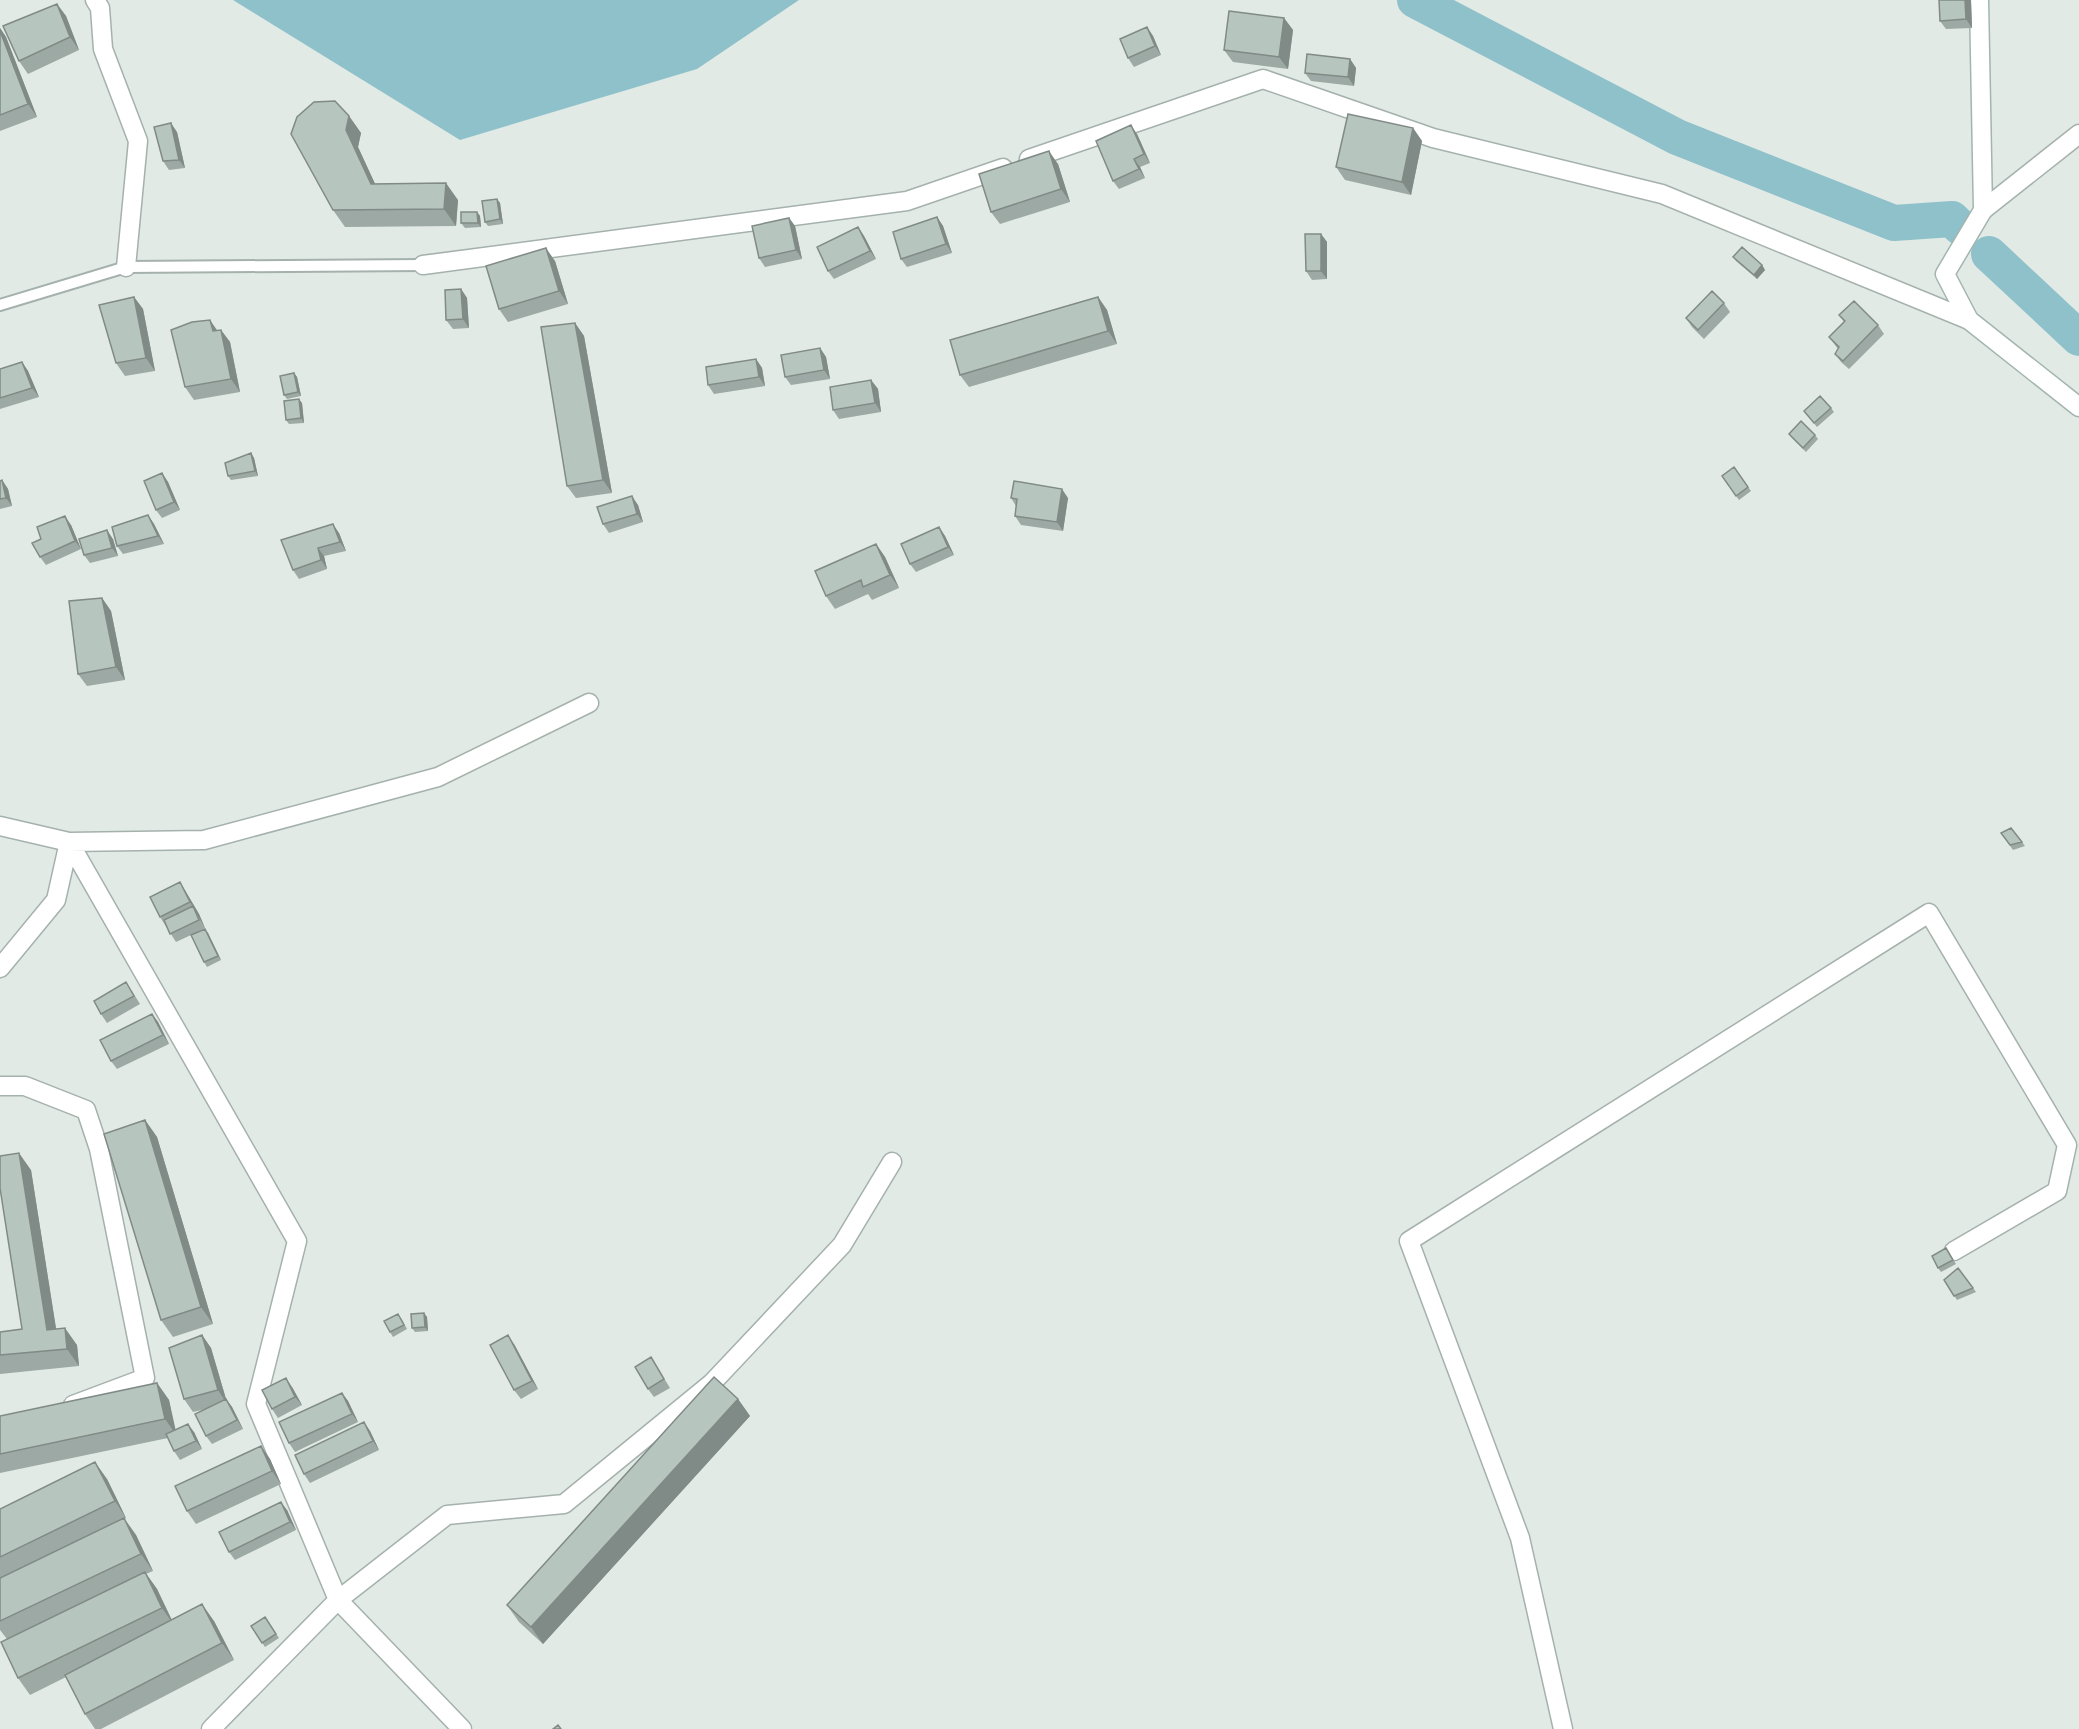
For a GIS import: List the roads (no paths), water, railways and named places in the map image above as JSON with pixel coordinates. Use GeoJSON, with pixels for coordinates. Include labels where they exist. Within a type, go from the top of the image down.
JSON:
{"type":"FeatureCollection","features":[{"type":"Feature","properties":{"kind":"street"},"geometry":{"type":"LineString","coordinates":[[94,0],[100,8],[103,49],[138,141],[126,267]]}},
{"type":"Feature","properties":{"kind":"street"},"geometry":{"type":"LineString","coordinates":[[1979,0],[1983,210]]}},
{"type":"Feature","properties":{"kind":"street"},"geometry":{"type":"LineString","coordinates":[[423,265],[908,201],[1263,79],[1433,138],[1662,194],[1969,320],[2079,407]]}},
{"type":"Feature","properties":{"kind":"street"},"geometry":{"type":"LineString","coordinates":[[1969,320],[1944,274],[1983,210],[2079,134]]}},
{"type":"Feature","properties":{"kind":"street"},"geometry":{"type":"LineString","coordinates":[[0,826],[69,842],[204,840],[438,777],[589,703]]}},
{"type":"Feature","properties":{"kind":"street"},"geometry":{"type":"LineString","coordinates":[[0,968],[56,900],[69,842]]}},
{"type":"Feature","properties":{"kind":"street"},"geometry":{"type":"LineString","coordinates":[[69,842],[297,1241],[256,1404],[338,1600],[462,1729]]}},
{"type":"Feature","properties":{"kind":"street"},"geometry":{"type":"LineString","coordinates":[[1563,1729],[1520,1538],[1410,1241],[1929,913],[2067,1145],[2057,1191],[1954,1251]]}},
{"type":"Feature","properties":{"kind":"street"},"geometry":{"type":"LineString","coordinates":[[0,1086],[26,1086],[86,1110],[99,1149],[145,1378],[56,1411]]}},
{"type":"Feature","properties":{"kind":"street"},"geometry":{"type":"LineString","coordinates":[[211,1729],[338,1600],[447,1515],[564,1504],[712,1383],[842,1245],[892,1162]]}},
{"type":"Feature","properties":{"kind":"lane"},"geometry":{"type":"LineString","coordinates":[[0,305],[126,267],[423,265]]}},
{"type":"Feature","properties":{"kind":"water"},"geometry":{"type":"Polygon","coordinates":[[[233,0],[799,0],[697,69],[460,140],[233,0]]]}},
{"type":"Feature","properties":{"kind":"waterway"},"geometry":{"type":"LineString","coordinates":[[1415,0],[1677,137],[1894,223],[1952,219],[1960,227]]}},
{"type":"Feature","properties":{"kind":"waterway"},"geometry":{"type":"LineString","coordinates":[[1989,254],[2079,338]]}}]}
